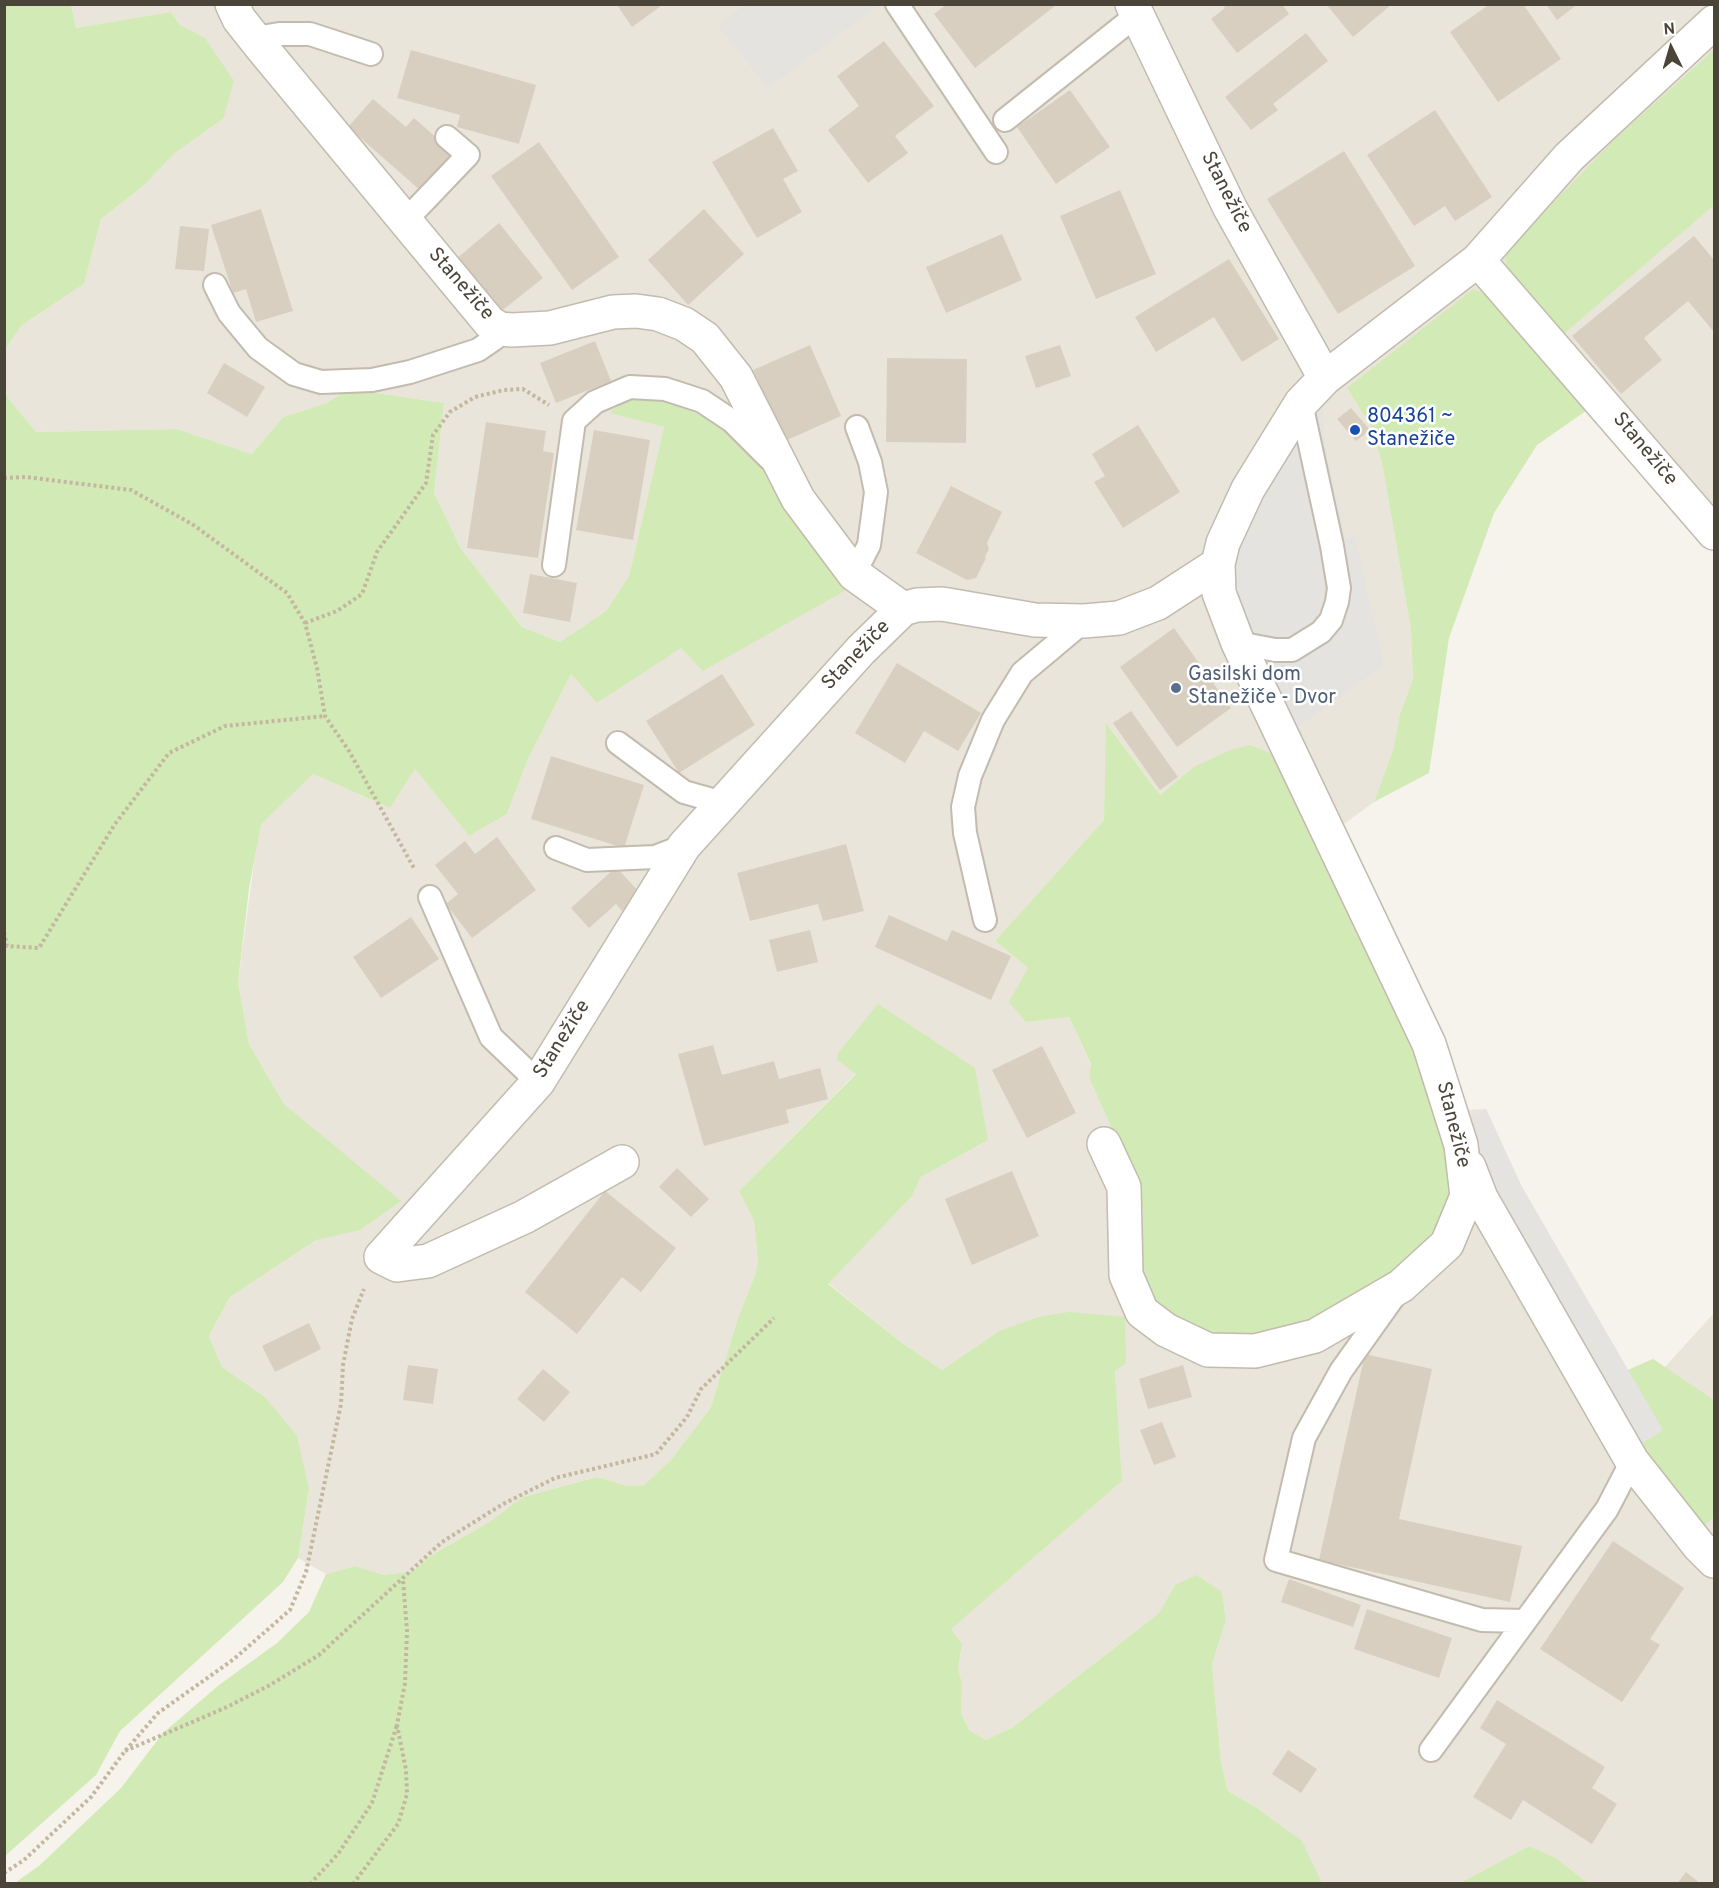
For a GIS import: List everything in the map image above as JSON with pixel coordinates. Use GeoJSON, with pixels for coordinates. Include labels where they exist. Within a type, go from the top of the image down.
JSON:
{"type":"FeatureCollection","features":[{"type":"Feature","properties":{"kind":"street","name":"Stanežiče"},"geometry":{"type":"LineString","coordinates":[[232,4],[255,38],[490,323],[500,329],[550,328],[613,312],[636,311],[658,314],[684,324],[705,338],[736,377],[798,499],[854,574],[903,609]]}},
{"type":"Feature","properties":{"kind":"street","name":"Stanežiče"},"geometry":{"type":"LineString","coordinates":[[1135,9],[1230,208],[1324,378]]}},
{"type":"Feature","properties":{"kind":"street","name":"Stanežiče"},"geometry":{"type":"LineString","coordinates":[[1104,1144],[1124,1187],[1126,1275],[1142,1311],[1166,1330],[1208,1350],[1256,1351],[1315,1336],[1401,1286],[1447,1244],[1467,1196],[1461,1145],[1429,1044],[1238,643],[1219,593],[1218,564],[1223,543],[1248,489],[1301,404],[1324,378],[1478,260],[1569,157],[1714,22]]}},
{"type":"Feature","properties":{"kind":"street","name":"Stanežiče"},"geometry":{"type":"LineString","coordinates":[[1478,260],[1714,533]]}},
{"type":"Feature","properties":{"kind":"street","name":"Stanežiče"},"geometry":{"type":"LineString","coordinates":[[381,1257],[538,1082],[684,846],[861,650],[903,609],[917,605],[942,604],[1035,620],[1083,621],[1119,618],[1158,603],[1218,564]]}},
{"type":"Feature","properties":{"kind":"street"},"geometry":{"type":"LineString","coordinates":[[1461,1145],[1481,1198],[1632,1461],[1699,1546],[1714,1561]]}},
{"type":"Feature","properties":{"kind":"street"},"geometry":{"type":"LineString","coordinates":[[381,1257],[397,1265],[428,1261],[524,1216],[622,1162]]}},
{"type":"Feature","properties":{"kind":"lane"},"geometry":{"type":"LineString","coordinates":[[897,4],[996,152]]}},
{"type":"Feature","properties":{"kind":"lane"},"geometry":{"type":"LineString","coordinates":[[1005,120],[1135,9]]}},
{"type":"Feature","properties":{"kind":"lane"},"geometry":{"type":"LineString","coordinates":[[255,38],[279,34],[310,34],[371,54]]}},
{"type":"Feature","properties":{"kind":"lane"},"geometry":{"type":"LineString","coordinates":[[405,221],[468,155],[447,137]]}},
{"type":"Feature","properties":{"kind":"lane"},"geometry":{"type":"LineString","coordinates":[[215,285],[229,313],[258,348],[294,374],[321,382],[372,380],[410,372],[478,350],[495,339],[500,329]]}},
{"type":"Feature","properties":{"kind":"lane"},"geometry":{"type":"LineString","coordinates":[[554,565],[574,421],[595,402],[630,387],[665,389],[702,401],[724,416],[783,471]]}},
{"type":"Feature","properties":{"kind":"lane"},"geometry":{"type":"LineString","coordinates":[[1238,643],[1275,650],[1292,650],[1321,632],[1331,620],[1337,602],[1339,588],[1301,404]]}},
{"type":"Feature","properties":{"kind":"lane"},"geometry":{"type":"LineString","coordinates":[[854,574],[870,545],[876,492],[870,462],[857,427]]}},
{"type":"Feature","properties":{"kind":"lane"},"geometry":{"type":"LineString","coordinates":[[985,920],[965,833],[963,807],[970,776],[993,720],[1022,673],[1083,621]]}},
{"type":"Feature","properties":{"kind":"lane"},"geometry":{"type":"LineString","coordinates":[[618,743],[684,792],[723,803]]}},
{"type":"Feature","properties":{"kind":"lane"},"geometry":{"type":"LineString","coordinates":[[556,848],[587,860],[655,856],[684,846]]}},
{"type":"Feature","properties":{"kind":"lane"},"geometry":{"type":"LineString","coordinates":[[430,897],[491,1037],[538,1082]]}},
{"type":"Feature","properties":{"kind":"lane"},"geometry":{"type":"LineString","coordinates":[[1401,1286],[1341,1371],[1304,1438],[1276,1560],[1482,1620],[1525,1621]]}},
{"type":"Feature","properties":{"kind":"lane"},"geometry":{"type":"LineString","coordinates":[[1431,1750],[1607,1509],[1632,1461]]}},
{"type":"Feature","properties":{"kind":"path"},"geometry":{"type":"LineString","coordinates":[[305,623],[337,612],[362,594],[377,552],[426,483],[433,435],[450,412],[475,397],[523,388],[574,421]]}},
{"type":"Feature","properties":{"kind":"path"},"geometry":{"type":"LineString","coordinates":[[4,478],[26,477],[131,490],[192,524],[287,592],[305,623],[317,668],[325,716],[349,751],[430,897]]}},
{"type":"Feature","properties":{"kind":"path"},"geometry":{"type":"LineString","coordinates":[[4,932],[7,946],[39,948],[115,824],[169,753],[225,726],[325,716]]}},
{"type":"Feature","properties":{"kind":"path"},"geometry":{"type":"LineString","coordinates":[[4,1873],[24,1860],[91,1797],[124,1751],[158,1713],[234,1659],[290,1610],[306,1572],[341,1404],[343,1365],[352,1319],[368,1279],[381,1257]]}},
{"type":"Feature","properties":{"kind":"path"},"geometry":{"type":"LineString","coordinates":[[124,1751],[227,1707],[318,1655],[442,1542],[503,1504],[555,1478],[656,1455],[687,1418],[701,1389],[774,1318]]}},
{"type":"Feature","properties":{"kind":"path"},"geometry":{"type":"LineString","coordinates":[[310,1884],[338,1854],[372,1803],[397,1725],[405,1683],[407,1631],[402,1579]]}},
{"type":"Feature","properties":{"kind":"path"},"geometry":{"type":"LineString","coordinates":[[353,1884],[398,1824],[407,1794],[406,1770],[397,1725]]}},
{"type":"Feature","properties":{"kind":"shaded area"},"geometry":{"type":"Polygon","coordinates":[[[71,5],[1714,5],[1714,549],[1593,406],[1347,388],[1373,430],[1383,468],[1411,630],[1413,679],[1400,714],[1393,750],[1374,802],[1337,829],[1192,768],[1160,795],[1107,724],[1104,820],[995,941],[1028,968],[1026,1022],[1069,1017],[1091,1065],[1089,1078],[1139,1189],[1143,1214],[1136,1237],[1463,1110],[1486,1109],[1522,1187],[1628,1370],[1653,1359],[1665,1367],[1714,1313],[1714,1883],[1588,1883],[1556,1858],[1529,1846],[1460,1883],[1322,1883],[1301,1841],[1257,1808],[1228,1791],[1221,1763],[1212,1664],[1226,1620],[1222,1592],[1175,1585],[1159,1613],[1013,1727],[986,1740],[969,1730],[961,1713],[962,1683],[958,1669],[962,1644],[950,1629],[1122,1481],[1115,1371],[999,1331],[942,1370],[902,1343],[828,1283],[912,1196],[921,1177],[988,1140],[837,1060],[856,1073],[739,1191],[754,1221],[758,1261],[755,1275],[738,1318],[711,1407],[671,1460],[644,1485],[628,1486],[597,1477],[523,1497],[489,1522],[429,1557],[414,1571],[384,1575],[355,1566],[326,1574],[298,1558],[309,1489],[265,1397],[222,1367],[209,1336],[230,1297],[316,1240],[324,1140],[284,1104],[249,1044],[238,982],[260,819],[313,774],[390,808],[415,769],[469,836],[507,814],[527,761],[571,674],[597,703],[681,647],[838,571],[763,469],[628,398],[610,413],[664,427],[629,576],[606,611],[560,642],[522,627],[461,549],[434,493],[444,403],[349,389],[328,403],[283,417],[252,454],[177,429],[36,432],[8,398],[5,386],[4,349],[22,325],[84,284],[101,219],[142,187],[175,153],[223,119],[205,38],[179,24],[171,12],[76,28],[71,5]]]}},
{"type":"Feature","properties":{"kind":"shaded area"},"geometry":{"type":"Polygon","coordinates":[[[745,5],[879,5],[768,88],[718,25],[745,5]]]}},
{"type":"Feature","properties":{"kind":"shaded area"},"geometry":{"type":"Polygon","coordinates":[[[1323,407],[1325,445],[1346,539],[1355,537],[1384,665],[1291,732],[1240,612],[1237,570],[1242,535],[1255,503],[1305,424],[1323,407]]]}},
{"type":"Feature","properties":{"kind":"shaded area"},"geometry":{"type":"Polygon","coordinates":[[[1486,1109],[1522,1187],[1663,1430],[1638,1446],[1490,1190],[1464,1120],[1486,1109]]]}},
{"type":"Feature","properties":{"kind":"green space"},"geometry":{"type":"Polygon","coordinates":[[[5,4],[71,5],[76,28],[171,12],[179,24],[205,38],[234,81],[223,119],[175,153],[142,187],[101,219],[84,284],[22,325],[5,349],[5,4]]]}},
{"type":"Feature","properties":{"kind":"green space"},"geometry":{"type":"Polygon","coordinates":[[[1714,50],[1714,205],[1560,337],[1507,269],[1505,257],[1511,246],[1615,139],[1714,50]]]}},
{"type":"Feature","properties":{"kind":"green space"},"geometry":{"type":"Polygon","coordinates":[[[1473,289],[1497,299],[1593,406],[1537,445],[1494,513],[1449,638],[1429,773],[1374,802],[1393,750],[1400,714],[1413,679],[1411,630],[1383,468],[1373,430],[1347,388],[1473,289]]]}},
{"type":"Feature","properties":{"kind":"green space"},"geometry":{"type":"Polygon","coordinates":[[[4,386],[8,398],[36,432],[177,429],[252,454],[283,417],[327,403],[349,389],[444,403],[434,493],[461,549],[522,627],[560,642],[606,611],[629,576],[664,427],[609,413],[628,398],[651,395],[720,423],[763,469],[837,571],[853,586],[703,671],[681,648],[597,703],[571,674],[527,761],[507,814],[469,836],[415,769],[390,808],[313,774],[261,824],[249,888],[238,982],[249,1044],[284,1104],[401,1201],[360,1230],[316,1240],[230,1297],[209,1336],[222,1367],[265,1397],[297,1436],[309,1489],[298,1558],[283,1582],[120,1731],[96,1775],[5,1856],[4,386]]]}},
{"type":"Feature","properties":{"kind":"green space"},"geometry":{"type":"Polygon","coordinates":[[[1106,723],[1160,795],[1192,768],[1230,750],[1250,745],[1275,755],[1427,1074],[1441,1115],[1453,1185],[1450,1209],[1426,1249],[1319,1322],[1232,1343],[1166,1322],[1138,1281],[1136,1237],[1143,1214],[1139,1189],[1089,1078],[1091,1064],[1069,1017],[1026,1022],[1009,1002],[1028,968],[995,941],[1104,820],[1106,723]]]}},
{"type":"Feature","properties":{"kind":"green space"},"geometry":{"type":"Polygon","coordinates":[[[878,1004],[975,1068],[988,1140],[921,1177],[912,1196],[828,1284],[902,1343],[942,1370],[999,1331],[1039,1317],[1069,1312],[1125,1317],[1126,1363],[1115,1371],[1122,1481],[951,1629],[962,1644],[958,1669],[962,1683],[961,1713],[969,1730],[986,1740],[1013,1727],[1159,1613],[1175,1585],[1197,1575],[1222,1592],[1226,1620],[1212,1664],[1221,1763],[1228,1791],[1257,1808],[1302,1841],[1322,1883],[15,1883],[40,1865],[121,1788],[163,1733],[219,1685],[277,1643],[309,1612],[326,1574],[355,1566],[384,1575],[414,1571],[429,1557],[489,1522],[523,1497],[597,1477],[628,1486],[644,1485],[671,1460],[711,1407],[738,1318],[755,1275],[758,1261],[754,1221],[739,1191],[856,1074],[837,1060],[838,1053],[878,1004]]]}},
{"type":"Feature","properties":{"kind":"green space"},"geometry":{"type":"Polygon","coordinates":[[[1653,1359],[1714,1400],[1714,1517],[1704,1526],[1638,1446],[1662,1430],[1628,1370],[1653,1359]]]}},
{"type":"Feature","properties":{"kind":"green space"},"geometry":{"type":"Polygon","coordinates":[[[1529,1846],[1556,1858],[1588,1883],[1460,1883],[1529,1846]]]}},
{"type":"Feature","properties":{"kind":"building"},"geometry":{"type":"Polygon","coordinates":[[[947,4],[1054,4],[1055,6],[975,68],[934,14],[947,4]]]}},
{"type":"Feature","properties":{"kind":"building"},"geometry":{"type":"Polygon","coordinates":[[[1222,4],[1282,4],[1289,14],[1237,53],[1211,19],[1225,8],[1222,4]]]}},
{"type":"Feature","properties":{"kind":"building"},"geometry":{"type":"Polygon","coordinates":[[[1326,4],[1392,4],[1353,37],[1326,4]]]}},
{"type":"Feature","properties":{"kind":"building"},"geometry":{"type":"Polygon","coordinates":[[[1490,4],[1523,4],[1561,59],[1498,102],[1450,32],[1490,4]]]}},
{"type":"Feature","properties":{"kind":"building"},"geometry":{"type":"Polygon","coordinates":[[[1546,4],[1578,4],[1557,20],[1546,4]]]}},
{"type":"Feature","properties":{"kind":"building"},"geometry":{"type":"Polygon","coordinates":[[[617,5],[660,5],[661,6],[632,27],[617,5]]]}},
{"type":"Feature","properties":{"kind":"building"},"geometry":{"type":"Polygon","coordinates":[[[1306,33],[1328,61],[1273,104],[1278,110],[1251,130],[1225,97],[1306,33]]]}},
{"type":"Feature","properties":{"kind":"building"},"geometry":{"type":"Polygon","coordinates":[[[884,41],[934,106],[895,136],[908,153],[868,183],[828,130],[859,106],[837,76],[884,41]]]}},
{"type":"Feature","properties":{"kind":"building"},"geometry":{"type":"Polygon","coordinates":[[[411,50],[536,85],[519,144],[457,127],[460,115],[397,98],[411,50]]]}},
{"type":"Feature","properties":{"kind":"building"},"geometry":{"type":"Polygon","coordinates":[[[1070,90],[1110,147],[1056,184],[1017,127],[1070,90]]]}},
{"type":"Feature","properties":{"kind":"building"},"geometry":{"type":"Polygon","coordinates":[[[373,99],[406,127],[414,118],[454,153],[421,191],[348,127],[373,99]]]}},
{"type":"Feature","properties":{"kind":"building"},"geometry":{"type":"Polygon","coordinates":[[[1435,110],[1492,197],[1455,221],[1445,206],[1414,226],[1367,155],[1435,110]]]}},
{"type":"Feature","properties":{"kind":"building"},"geometry":{"type":"Polygon","coordinates":[[[773,128],[798,171],[783,179],[802,212],[757,238],[712,162],[773,128]]]}},
{"type":"Feature","properties":{"kind":"building"},"geometry":{"type":"Polygon","coordinates":[[[539,142],[619,257],[572,290],[491,176],[539,142]]]}},
{"type":"Feature","properties":{"kind":"building"},"geometry":{"type":"Polygon","coordinates":[[[1344,151],[1415,266],[1338,314],[1267,199],[1344,151]]]}},
{"type":"Feature","properties":{"kind":"building"},"geometry":{"type":"Polygon","coordinates":[[[1120,190],[1156,274],[1096,299],[1060,216],[1120,190]]]}},
{"type":"Feature","properties":{"kind":"building"},"geometry":{"type":"Polygon","coordinates":[[[261,209],[293,311],[256,322],[246,289],[233,293],[211,225],[261,209]]]}},
{"type":"Feature","properties":{"kind":"building"},"geometry":{"type":"Polygon","coordinates":[[[704,209],[744,254],[688,305],[648,260],[704,209]]]}},
{"type":"Feature","properties":{"kind":"building"},"geometry":{"type":"Polygon","coordinates":[[[499,223],[543,278],[499,313],[456,259],[499,223]]]}},
{"type":"Feature","properties":{"kind":"building"},"geometry":{"type":"Polygon","coordinates":[[[180,226],[209,229],[204,271],[175,269],[180,226]]]}},
{"type":"Feature","properties":{"kind":"building"},"geometry":{"type":"Polygon","coordinates":[[[1002,234],[1022,280],[946,313],[926,267],[1002,234]]]}},
{"type":"Feature","properties":{"kind":"building"},"geometry":{"type":"Polygon","coordinates":[[[1694,236],[1714,260],[1714,332],[1688,301],[1644,338],[1662,360],[1621,394],[1572,336],[1694,236]]]}},
{"type":"Feature","properties":{"kind":"building"},"geometry":{"type":"Polygon","coordinates":[[[1229,259],[1279,339],[1242,362],[1214,317],[1156,352],[1135,317],[1229,259]]]}},
{"type":"Feature","properties":{"kind":"building"},"geometry":{"type":"Polygon","coordinates":[[[595,341],[611,381],[556,403],[540,363],[595,341]]]}},
{"type":"Feature","properties":{"kind":"building"},"geometry":{"type":"Polygon","coordinates":[[[810,345],[841,416],[785,441],[753,370],[810,345]]]}},
{"type":"Feature","properties":{"kind":"building"},"geometry":{"type":"Polygon","coordinates":[[[1060,345],[1071,376],[1036,388],[1025,356],[1060,345]]]}},
{"type":"Feature","properties":{"kind":"building"},"geometry":{"type":"Polygon","coordinates":[[[887,358],[967,359],[966,443],[886,442],[887,358]]]}},
{"type":"Feature","properties":{"kind":"building"},"geometry":{"type":"Polygon","coordinates":[[[224,363],[265,387],[247,417],[207,393],[224,363]]]}},
{"type":"Feature","properties":{"kind":"building"},"geometry":{"type":"Polygon","coordinates":[[[1351,408],[1370,430],[1356,441],[1337,419],[1351,408]]]}},
{"type":"Feature","properties":{"kind":"building"},"geometry":{"type":"Polygon","coordinates":[[[486,422],[546,431],[543,451],[554,453],[538,558],[467,548],[486,422]]]}},
{"type":"Feature","properties":{"kind":"building"},"geometry":{"type":"Polygon","coordinates":[[[1138,425],[1180,492],[1123,528],[1094,482],[1105,476],[1092,454],[1138,425]]]}},
{"type":"Feature","properties":{"kind":"building"},"geometry":{"type":"Polygon","coordinates":[[[594,430],[650,440],[633,540],[576,530],[594,430]]]}},
{"type":"Feature","properties":{"kind":"building"},"geometry":{"type":"Polygon","coordinates":[[[951,486],[1002,512],[987,543],[989,549],[976,578],[967,580],[916,553],[951,486]]]}},
{"type":"Feature","properties":{"kind":"building"},"geometry":{"type":"Polygon","coordinates":[[[530,574],[577,583],[570,622],[523,613],[530,574]]]}},
{"type":"Feature","properties":{"kind":"building","name":"Gasilski dom Stanežiče - Dvor"},"geometry":{"type":"Polygon","coordinates":[[[1174,628],[1231,708],[1177,747],[1120,667],[1174,628]]]}},
{"type":"Feature","properties":{"kind":"building"},"geometry":{"type":"Polygon","coordinates":[[[897,663],[981,713],[958,751],[924,731],[905,763],[855,733],[897,663]]]}},
{"type":"Feature","properties":{"kind":"building"},"geometry":{"type":"Polygon","coordinates":[[[722,674],[755,725],[679,773],[646,721],[722,674]]]}},
{"type":"Feature","properties":{"kind":"building"},"geometry":{"type":"Polygon","coordinates":[[[1131,711],[1178,777],[1160,790],[1113,723],[1131,711]]]}},
{"type":"Feature","properties":{"kind":"building"},"geometry":{"type":"Polygon","coordinates":[[[551,756],[644,785],[624,848],[531,819],[551,756]]]}},
{"type":"Feature","properties":{"kind":"building"},"geometry":{"type":"Polygon","coordinates":[[[497,837],[536,890],[472,938],[446,904],[458,894],[435,865],[465,841],[475,854],[497,837]]]}},
{"type":"Feature","properties":{"kind":"building"},"geometry":{"type":"Polygon","coordinates":[[[846,844],[864,911],[823,921],[818,904],[750,921],[737,873],[846,844]]]}},
{"type":"Feature","properties":{"kind":"building"},"geometry":{"type":"Polygon","coordinates":[[[616,867],[641,894],[622,911],[616,904],[589,928],[571,908],[616,867]]]}},
{"type":"Feature","properties":{"kind":"building"},"geometry":{"type":"Polygon","coordinates":[[[889,915],[947,941],[952,930],[1011,956],[991,1000],[875,947],[889,915]]]}},
{"type":"Feature","properties":{"kind":"building"},"geometry":{"type":"Polygon","coordinates":[[[411,917],[439,959],[381,998],[353,957],[411,917]]]}},
{"type":"Feature","properties":{"kind":"building"},"geometry":{"type":"Polygon","coordinates":[[[810,930],[818,962],[777,972],[769,940],[810,930]]]}},
{"type":"Feature","properties":{"kind":"building"},"geometry":{"type":"Polygon","coordinates":[[[713,1045],[722,1075],[774,1061],[779,1079],[820,1068],[828,1099],[786,1110],[789,1123],[704,1146],[678,1054],[713,1045]]]}},
{"type":"Feature","properties":{"kind":"building"},"geometry":{"type":"Polygon","coordinates":[[[1042,1046],[1076,1113],[1027,1138],[992,1070],[1042,1046]]]}},
{"type":"Feature","properties":{"kind":"building"},"geometry":{"type":"Polygon","coordinates":[[[677,1168],[709,1199],[691,1217],[659,1187],[677,1168]]]}},
{"type":"Feature","properties":{"kind":"building"},"geometry":{"type":"Polygon","coordinates":[[[1012,1171],[1039,1236],[972,1265],[945,1199],[1012,1171]]]}},
{"type":"Feature","properties":{"kind":"building"},"geometry":{"type":"Polygon","coordinates":[[[605,1191],[676,1248],[641,1292],[622,1277],[577,1334],[525,1292],[605,1191]]]}},
{"type":"Feature","properties":{"kind":"building"},"geometry":{"type":"Polygon","coordinates":[[[309,1323],[321,1349],[275,1372],[262,1346],[309,1323]]]}},
{"type":"Feature","properties":{"kind":"building"},"geometry":{"type":"Polygon","coordinates":[[[1365,1354],[1432,1369],[1399,1519],[1522,1546],[1510,1602],[1319,1560],[1365,1354]]]}},
{"type":"Feature","properties":{"kind":"building"},"geometry":{"type":"Polygon","coordinates":[[[408,1365],[438,1369],[433,1404],[403,1400],[408,1365]]]}},
{"type":"Feature","properties":{"kind":"building"},"geometry":{"type":"Polygon","coordinates":[[[1183,1365],[1192,1397],[1148,1409],[1139,1379],[1183,1365]]]}},
{"type":"Feature","properties":{"kind":"building"},"geometry":{"type":"Polygon","coordinates":[[[543,1369],[570,1392],[544,1422],[517,1399],[543,1369]]]}},
{"type":"Feature","properties":{"kind":"building"},"geometry":{"type":"Polygon","coordinates":[[[1162,1422],[1176,1457],[1154,1465],[1140,1430],[1162,1422]]]}},
{"type":"Feature","properties":{"kind":"building"},"geometry":{"type":"Polygon","coordinates":[[[1613,1541],[1684,1588],[1650,1639],[1660,1645],[1622,1702],[1540,1649],[1613,1541]]]}},
{"type":"Feature","properties":{"kind":"building"},"geometry":{"type":"Polygon","coordinates":[[[1289,1579],[1361,1605],[1353,1627],[1281,1602],[1289,1579]]]}},
{"type":"Feature","properties":{"kind":"building"},"geometry":{"type":"Polygon","coordinates":[[[1367,1609],[1452,1638],[1439,1678],[1354,1649],[1367,1609]]]}},
{"type":"Feature","properties":{"kind":"building"},"geometry":{"type":"Polygon","coordinates":[[[1497,1700],[1605,1767],[1592,1788],[1617,1804],[1592,1844],[1523,1800],[1511,1820],[1473,1797],[1506,1744],[1480,1728],[1497,1700]]]}},
{"type":"Feature","properties":{"kind":"building"},"geometry":{"type":"Polygon","coordinates":[[[1288,1750],[1317,1769],[1301,1793],[1272,1774],[1288,1750]]]}},
{"type":"Feature","properties":{"kind":"building"},"geometry":{"type":"Polygon","coordinates":[[[1686,1872],[1701,1884],[1677,1884],[1686,1872]]]}},
{"type":"Feature","properties":{"kind":"place","name":"804361 ~ Stanežiče"},"geometry":{"type":"Point","coordinates":[1355,430]}},
{"type":"Feature","properties":{"kind":"place","name":"Gasilski dom Stanežiče - Dvor"},"geometry":{"type":"Point","coordinates":[1176,688]}}]}
